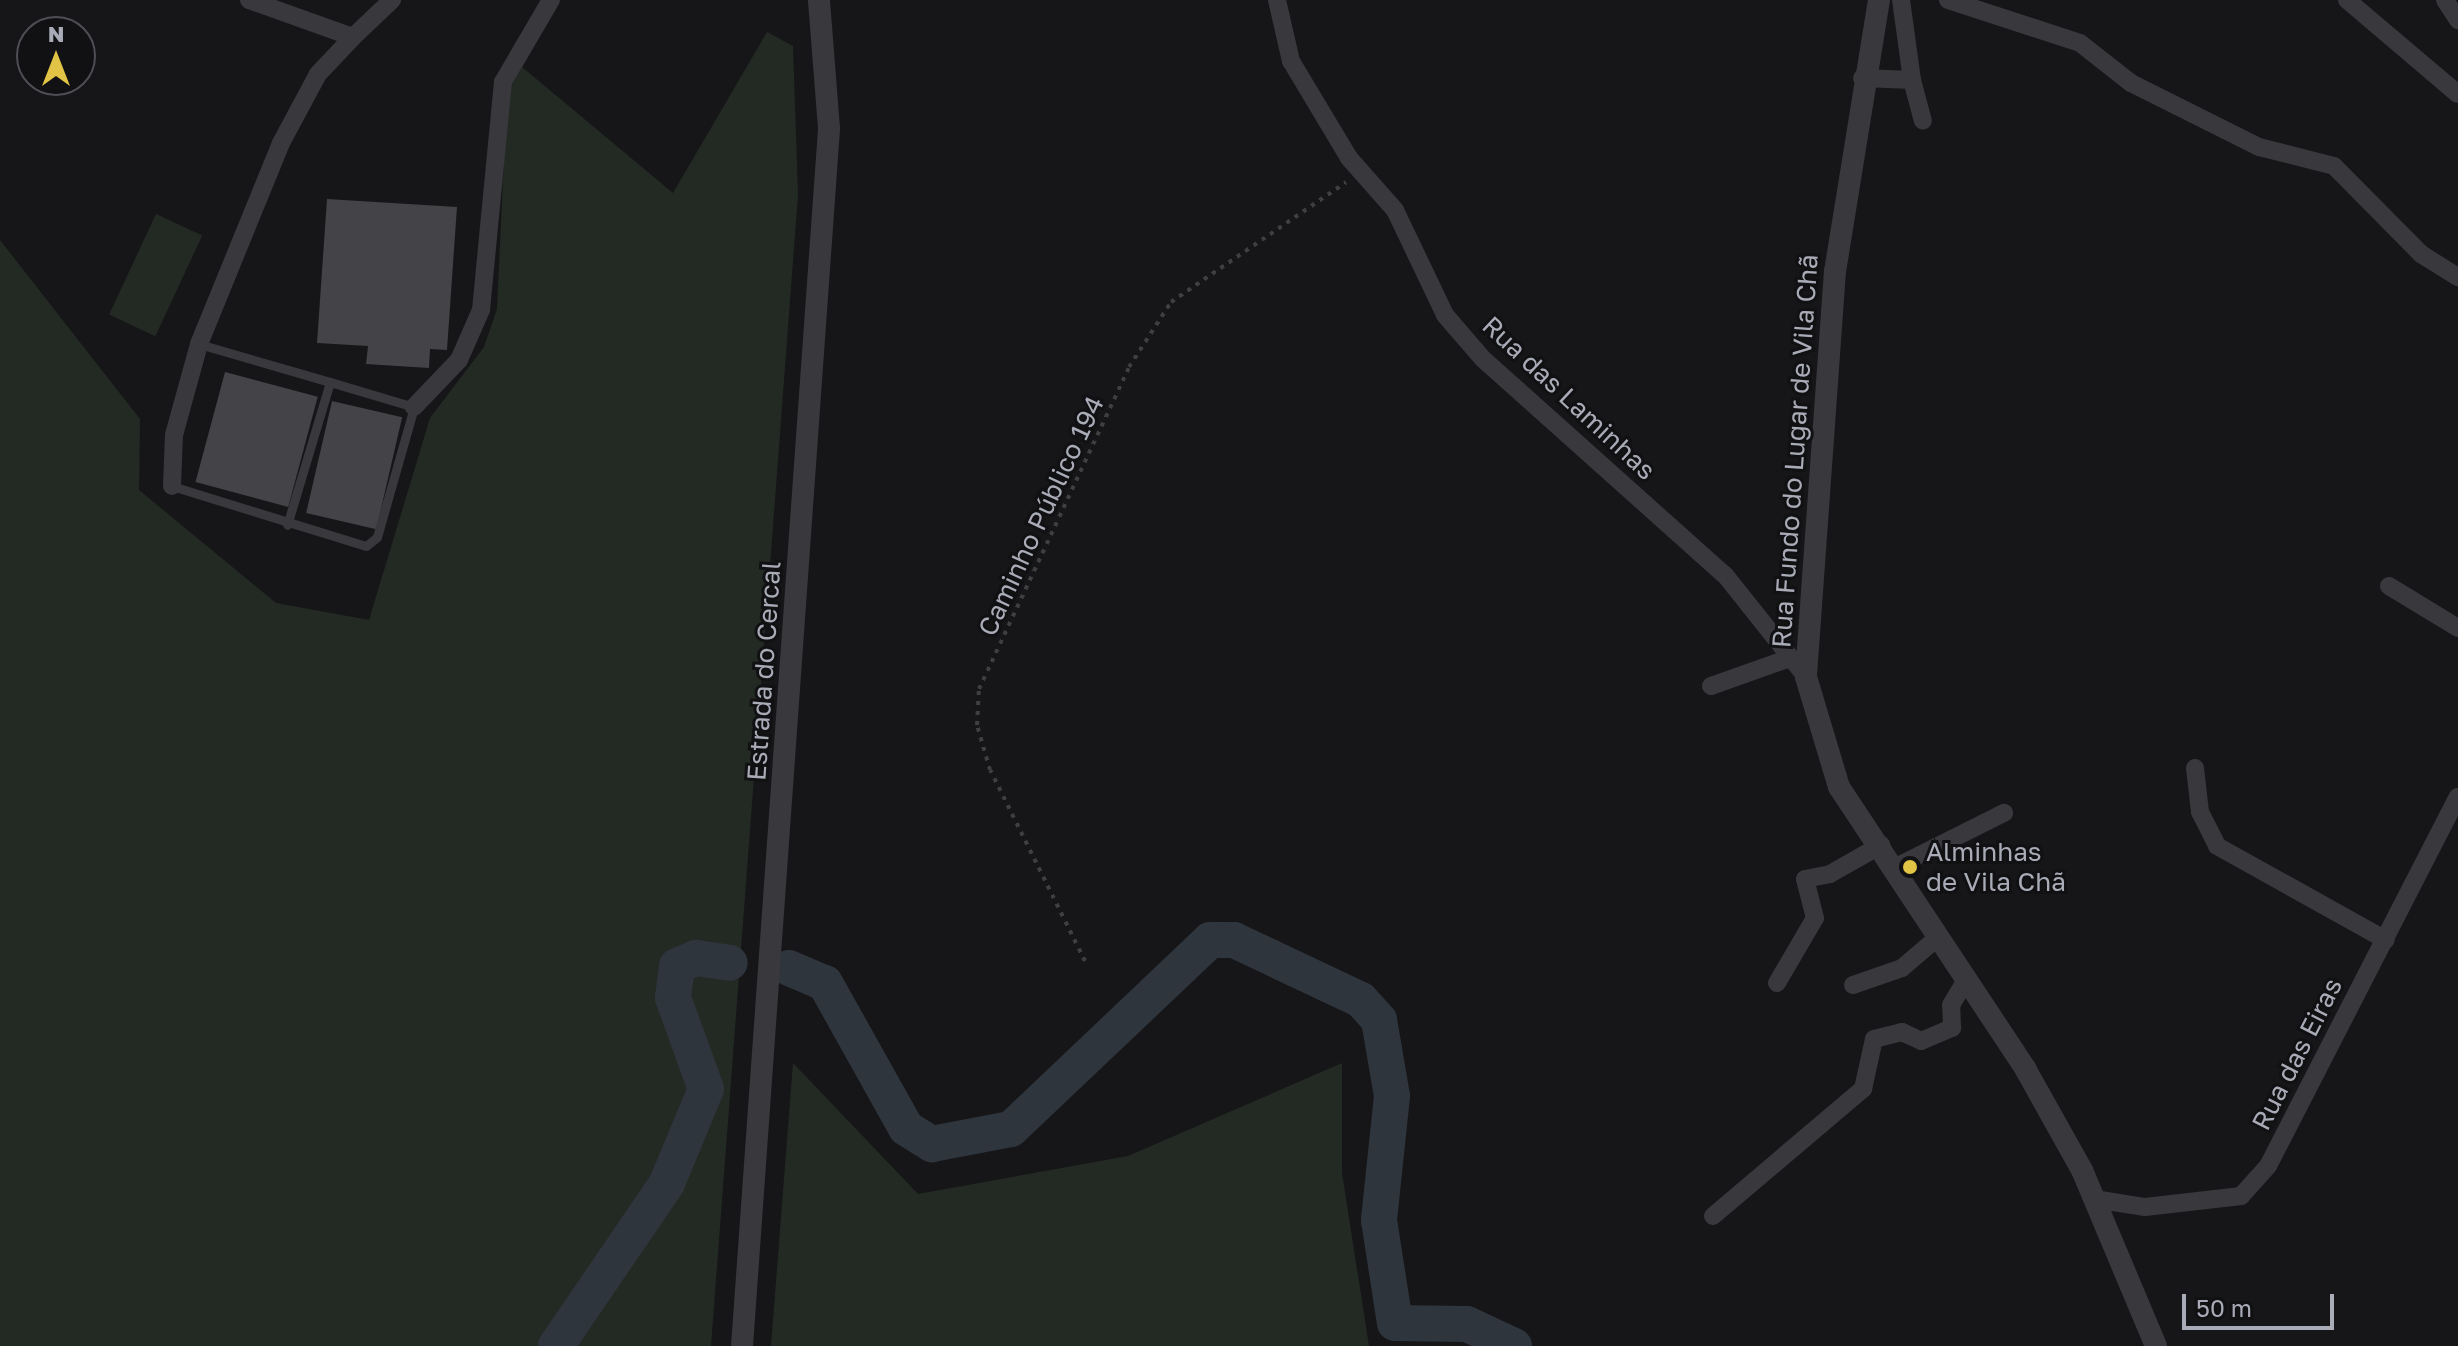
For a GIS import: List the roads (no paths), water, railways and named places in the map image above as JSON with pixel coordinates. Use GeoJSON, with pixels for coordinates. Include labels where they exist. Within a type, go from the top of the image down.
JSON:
{"type":"FeatureCollection","features":[{"type":"Feature","properties":{"kind":"street"},"geometry":{"type":"LineString","coordinates":[[249,0],[353,37]]}},
{"type":"Feature","properties":{"kind":"street"},"geometry":{"type":"LineString","coordinates":[[172,486],[174,435],[199,344],[281,143],[318,74],[392,0]]}},
{"type":"Feature","properties":{"kind":"street"},"geometry":{"type":"LineString","coordinates":[[414,407],[459,360],[481,310],[503,82],[551,0]]}},
{"type":"Feature","properties":{"kind":"street","name":"Estrada do Cercal"},"geometry":{"type":"LineString","coordinates":[[742,1346],[829,128],[819,0]]}},
{"type":"Feature","properties":{"kind":"street","name":"Rua das Laminhas"},"geometry":{"type":"LineString","coordinates":[[1277,0],[1291,61],[1361,171],[1395,210],[1445,315],[1483,359],[1725,575],[1806,677]]}},
{"type":"Feature","properties":{"kind":"street","name":"Rua Fundo do Lugar de Vila Chã"},"geometry":{"type":"LineString","coordinates":[[1879,0],[1862,78],[1835,271],[1806,677],[1839,787],[1896,867],[1965,982],[2026,1070],[2094,1199],[2156,1346]]}},
{"type":"Feature","properties":{"kind":"street"},"geometry":{"type":"LineString","coordinates":[[1901,0],[1912,80],[1923,121]]}},
{"type":"Feature","properties":{"kind":"street"},"geometry":{"type":"LineString","coordinates":[[1948,0],[2080,43],[2131,83],[2259,147],[2334,166],[2421,254],[2458,277]]}},
{"type":"Feature","properties":{"kind":"street"},"geometry":{"type":"LineString","coordinates":[[2347,0],[2458,94]]}},
{"type":"Feature","properties":{"kind":"street"},"geometry":{"type":"LineString","coordinates":[[2445,0],[2458,20]]}},
{"type":"Feature","properties":{"kind":"street"},"geometry":{"type":"LineString","coordinates":[[1862,78],[1912,80]]}},
{"type":"Feature","properties":{"kind":"street"},"geometry":{"type":"LineString","coordinates":[[2389,586],[2458,628]]}},
{"type":"Feature","properties":{"kind":"street"},"geometry":{"type":"LineString","coordinates":[[1711,686],[1790,658]]}},
{"type":"Feature","properties":{"kind":"street"},"geometry":{"type":"LineString","coordinates":[[2195,768],[2200,812],[2217,846],[2386,940]]}},
{"type":"Feature","properties":{"kind":"street","name":"Rua das Eiras"},"geometry":{"type":"LineString","coordinates":[[2094,1199],[2145,1207],[2241,1196],[2268,1166],[2458,797]]}},
{"type":"Feature","properties":{"kind":"street"},"geometry":{"type":"LineString","coordinates":[[1896,867],[2004,813]]}},
{"type":"Feature","properties":{"kind":"street"},"geometry":{"type":"LineString","coordinates":[[1777,983],[1815,918],[1805,879],[1830,874],[1881,845]]}},
{"type":"Feature","properties":{"kind":"street"},"geometry":{"type":"LineString","coordinates":[[1853,985],[1902,968],[1938,937]]}},
{"type":"Feature","properties":{"kind":"street"},"geometry":{"type":"LineString","coordinates":[[1713,1216],[1863,1089],[1874,1039],[1902,1032],[1921,1041],[1952,1028],[1951,1005],[1965,982]]}},
{"type":"Feature","properties":{"kind":"lane"},"geometry":{"type":"LineString","coordinates":[[172,486],[287,525],[366,546],[377,537],[414,407],[199,344]]}},
{"type":"Feature","properties":{"kind":"lane"},"geometry":{"type":"LineString","coordinates":[[287,525],[330,382]]}},
{"type":"Feature","properties":{"kind":"waterway"},"geometry":{"type":"LineString","coordinates":[[789,968],[825,983],[906,1128],[932,1144],[1011,1129],[1210,940],[1234,940],[1361,1000],[1379,1020],[1392,1096],[1379,1220],[1395,1323],[1467,1324],[1514,1346]]}},
{"type":"Feature","properties":{"kind":"waterway"},"geometry":{"type":"LineString","coordinates":[[556,1346],[667,1183],[706,1089],[673,998],[677,966],[696,958],[730,963]]}},
{"type":"Feature","properties":{"kind":"place","name":"Alminhas de Vila Chã"},"geometry":{"type":"Point","coordinates":[1910,867]}}]}
